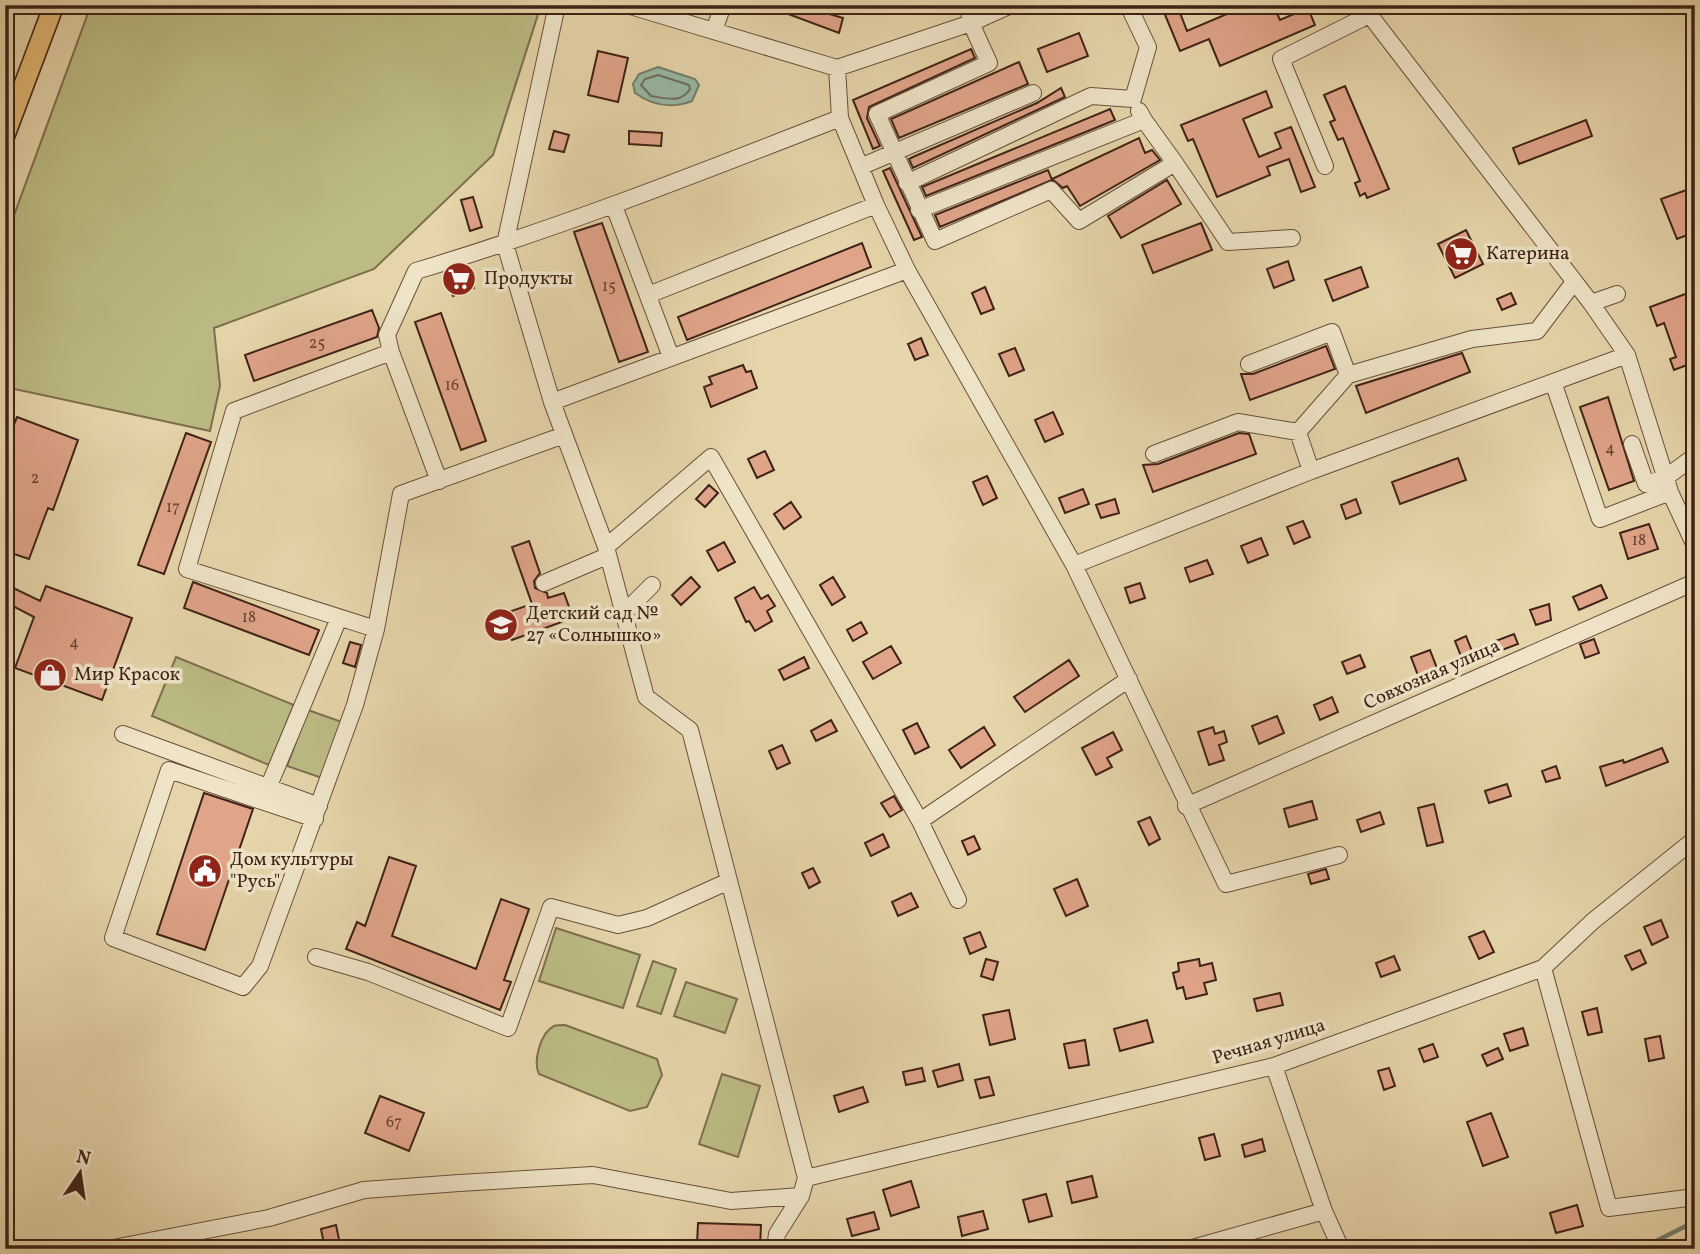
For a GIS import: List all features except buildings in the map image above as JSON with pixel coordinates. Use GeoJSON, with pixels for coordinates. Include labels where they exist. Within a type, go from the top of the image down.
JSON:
{"type":"FeatureCollection","features":[{"type":"Feature","properties":{"kind":"main road"},"geometry":{"type":"LineString","coordinates":[[5,135],[54,5]]}},
{"type":"Feature","properties":{"kind":"street"},"geometry":{"type":"LineString","coordinates":[[557,5],[505,244],[552,402],[606,551],[646,697],[690,730],[806,1178],[801,1196],[777,1234],[775,1249]]}},
{"type":"Feature","properties":{"kind":"street"},"geometry":{"type":"LineString","coordinates":[[627,5],[838,68],[971,23],[1011,5]]}},
{"type":"Feature","properties":{"kind":"street"},"geometry":{"type":"LineString","coordinates":[[714,31],[723,5]]}},
{"type":"Feature","properties":{"kind":"street"},"geometry":{"type":"LineString","coordinates":[[968,5],[971,23],[989,63],[877,114],[935,241],[1051,190],[1079,221],[1175,163]]}},
{"type":"Feature","properties":{"kind":"street"},"geometry":{"type":"LineString","coordinates":[[1128,5],[1148,47],[1133,99],[1144,120],[1228,242],[1292,238]]}},
{"type":"Feature","properties":{"kind":"street"},"geometry":{"type":"LineString","coordinates":[[1325,166],[1281,59],[1366,10],[1591,303],[1627,355],[1668,485],[1695,545]]}},
{"type":"Feature","properties":{"kind":"street"},"geometry":{"type":"LineString","coordinates":[[838,68],[840,118],[876,205],[907,270],[1074,565],[1186,806],[1226,884],[1339,856]]}},
{"type":"Feature","properties":{"kind":"street"},"geometry":{"type":"LineString","coordinates":[[860,167],[1033,93]]}},
{"type":"Feature","properties":{"kind":"street"},"geometry":{"type":"LineString","coordinates":[[907,183],[1091,96],[1133,99]]}},
{"type":"Feature","properties":{"kind":"street"},"geometry":{"type":"LineString","coordinates":[[439,481],[387,335],[416,271],[505,244],[614,206],[840,118]]}},
{"type":"Feature","properties":{"kind":"street"},"geometry":{"type":"LineString","coordinates":[[919,210],[1144,120]]}},
{"type":"Feature","properties":{"kind":"street"},"geometry":{"type":"LineString","coordinates":[[648,295],[876,205]]}},
{"type":"Feature","properties":{"kind":"street"},"geometry":{"type":"LineString","coordinates":[[614,206],[671,357]]}},
{"type":"Feature","properties":{"kind":"street"},"geometry":{"type":"LineString","coordinates":[[552,402],[907,270]]}},
{"type":"Feature","properties":{"kind":"street"},"geometry":{"type":"LineString","coordinates":[[1298,432],[1348,375],[1472,339],[1537,331],[1574,282]]}},
{"type":"Feature","properties":{"kind":"street"},"geometry":{"type":"LineString","coordinates":[[1591,303],[1617,294]]}},
{"type":"Feature","properties":{"kind":"street"},"geometry":{"type":"LineString","coordinates":[[1249,364],[1332,332],[1348,375]]}},
{"type":"Feature","properties":{"kind":"street"},"geometry":{"type":"LineString","coordinates":[[376,629],[187,569],[234,411],[391,352]]}},
{"type":"Feature","properties":{"kind":"street"},"geometry":{"type":"LineString","coordinates":[[1074,565],[1311,471],[1627,355]]}},
{"type":"Feature","properties":{"kind":"street"},"geometry":{"type":"LineString","coordinates":[[1553,382],[1600,519],[1668,485],[1695,456]]}},
{"type":"Feature","properties":{"kind":"street"},"geometry":{"type":"LineString","coordinates":[[1154,454],[1238,422],[1298,432]]}},
{"type":"Feature","properties":{"kind":"street"},"geometry":{"type":"LineString","coordinates":[[1298,432],[1311,471]]}},
{"type":"Feature","properties":{"kind":"street"},"geometry":{"type":"LineString","coordinates":[[317,813],[169,770],[113,938],[243,986],[260,966],[317,813],[355,705],[376,629],[401,494],[564,435]]}},
{"type":"Feature","properties":{"kind":"street"},"geometry":{"type":"LineString","coordinates":[[1632,444],[1646,484],[1668,485]]}},
{"type":"Feature","properties":{"kind":"street"},"geometry":{"type":"LineString","coordinates":[[544,583],[606,551],[711,457],[920,821],[958,900]]}},
{"type":"Feature","properties":{"kind":"street","name":"Совхозная улица"},"geometry":{"type":"LineString","coordinates":[[1186,806],[1695,582]]}},
{"type":"Feature","properties":{"kind":"street"},"geometry":{"type":"LineString","coordinates":[[622,615],[652,585]]}},
{"type":"Feature","properties":{"kind":"street"},"geometry":{"type":"LineString","coordinates":[[268,788],[339,618]]}},
{"type":"Feature","properties":{"kind":"street"},"geometry":{"type":"LineString","coordinates":[[920,821],[1129,679]]}},
{"type":"Feature","properties":{"kind":"street"},"geometry":{"type":"LineString","coordinates":[[123,734],[268,788],[317,813]]}},
{"type":"Feature","properties":{"kind":"street","name":"Речная улица"},"geometry":{"type":"LineString","coordinates":[[806,1178],[1274,1066],[1543,968],[1593,921],[1695,839]]}},
{"type":"Feature","properties":{"kind":"street"},"geometry":{"type":"LineString","coordinates":[[316,957],[368,972],[508,1028],[551,907],[618,925],[647,918],[729,881]]}},
{"type":"Feature","properties":{"kind":"street"},"geometry":{"type":"LineString","coordinates":[[1543,968],[1609,1208],[1695,1197]]}},
{"type":"Feature","properties":{"kind":"street"},"geometry":{"type":"LineString","coordinates":[[1274,1066],[1324,1211],[1341,1249]]}},
{"type":"Feature","properties":{"kind":"street"},"geometry":{"type":"LineString","coordinates":[[108,1249],[269,1218],[363,1191],[459,1183],[593,1175],[731,1201],[801,1196]]}},
{"type":"Feature","properties":{"kind":"street"},"geometry":{"type":"LineString","coordinates":[[1189,1249],[1324,1211]]}},
{"type":"Feature","properties":{"kind":"shaded area"},"geometry":{"type":"Polygon","coordinates":[[[91,5],[541,5],[493,155],[374,269],[214,328],[220,386],[210,431],[5,387],[5,240],[91,5]]]}},
{"type":"Feature","properties":{"kind":"shaded area"},"geometry":{"type":"Polygon","coordinates":[[[176,657],[294,705],[269,765],[152,716],[176,657]]]}},
{"type":"Feature","properties":{"kind":"shaded area"},"geometry":{"type":"Polygon","coordinates":[[[308,710],[342,722],[322,778],[287,766],[308,710]]]}},
{"type":"Feature","properties":{"kind":"shaded area"},"geometry":{"type":"Polygon","coordinates":[[[556,928],[640,955],[623,1008],[539,981],[556,928]]]}},
{"type":"Feature","properties":{"kind":"shaded area"},"geometry":{"type":"Polygon","coordinates":[[[653,961],[676,969],[661,1014],[637,1006],[653,961]]]}},
{"type":"Feature","properties":{"kind":"shaded area"},"geometry":{"type":"Polygon","coordinates":[[[686,982],[737,999],[725,1033],[674,1016],[686,982]]]}},
{"type":"Feature","properties":{"kind":"shaded area"},"geometry":{"type":"Polygon","coordinates":[[[565,1025],[657,1059],[662,1075],[647,1107],[630,1111],[539,1074],[539,1048],[545,1035],[554,1026],[565,1025]]]}},
{"type":"Feature","properties":{"kind":"shaded area"},"geometry":{"type":"Polygon","coordinates":[[[722,1074],[760,1086],[738,1157],[699,1144],[722,1074]]]}},
{"type":"Feature","properties":{"kind":"water"},"geometry":{"type":"Polygon","coordinates":[[[658,67],[695,79],[699,85],[692,101],[662,105],[635,93],[633,84],[639,74],[658,67]]]}},
{"type":"Feature","properties":{"kind":"waterway"},"geometry":{"type":"LineString","coordinates":[[1640,1249],[1688,1225],[1695,1225]]}},
{"type":"Feature","properties":{"kind":"place","name":"Катерина"},"geometry":{"type":"Point","coordinates":[1461,254]}},
{"type":"Feature","properties":{"kind":"place","name":"Продукты"},"geometry":{"type":"Point","coordinates":[459,279]}},
{"type":"Feature","properties":{"kind":"place","name":"Детский сад № 27 «Солнышко»"},"geometry":{"type":"Point","coordinates":[501,625]}},
{"type":"Feature","properties":{"kind":"place","name":"Мир Красок"},"geometry":{"type":"Point","coordinates":[50,675]}},
{"type":"Feature","properties":{"kind":"place","name":"Дом культуры \"Русь\""},"geometry":{"type":"Point","coordinates":[205,871]}}]}
